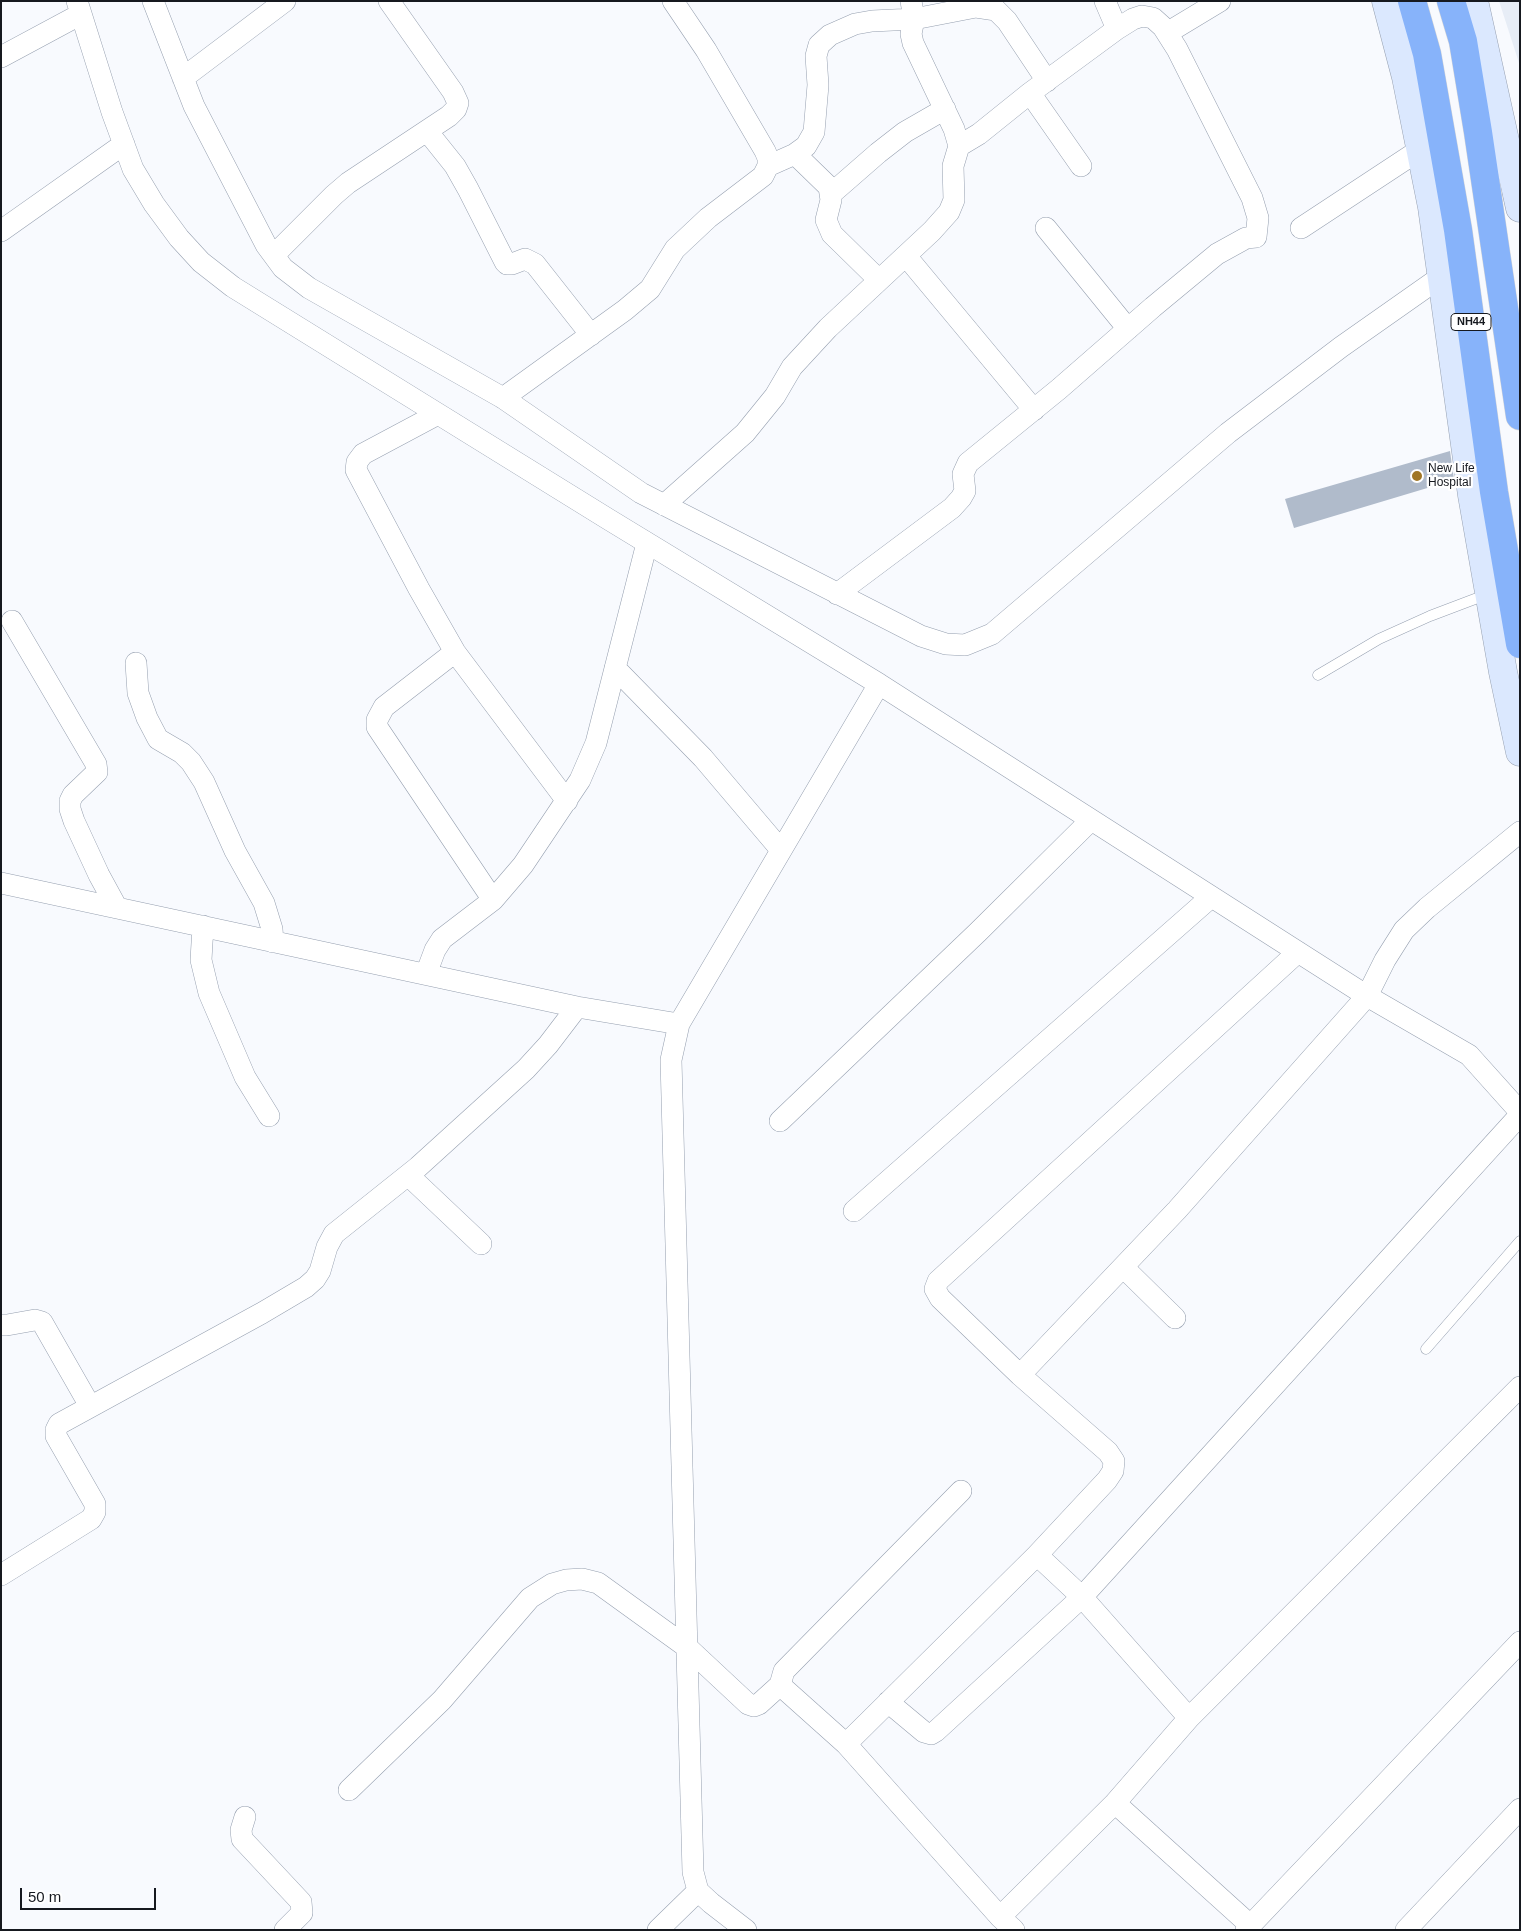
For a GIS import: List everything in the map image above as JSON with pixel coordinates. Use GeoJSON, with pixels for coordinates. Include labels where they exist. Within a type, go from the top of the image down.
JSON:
{"type":"FeatureCollection","features":[{"type":"Feature","properties":{"kind":"highway","name":"NH44"},"geometry":{"type":"LineString","coordinates":[[1412,1],[1427,54],[1458,230],[1494,492],[1520,644]]}},
{"type":"Feature","properties":{"kind":"highway","name":"NH44"},"geometry":{"type":"LineString","coordinates":[[1451,1],[1463,41],[1477,123],[1520,416]]}},
{"type":"Feature","properties":{"kind":"street"},"geometry":{"type":"LineString","coordinates":[[153,1],[194,106],[266,245],[283,268],[309,288],[503,398],[641,493],[921,636],[946,644],[965,645],[992,634],[1228,433],[1341,347],[1442,276]]}},
{"type":"Feature","properties":{"kind":"street"},"geometry":{"type":"LineString","coordinates":[[183,78],[285,1]]}},
{"type":"Feature","properties":{"kind":"street"},"geometry":{"type":"LineString","coordinates":[[274,256],[334,194],[449,116],[456,109],[458,103],[452,92],[389,1]]}},
{"type":"Feature","properties":{"kind":"street"},"geometry":{"type":"LineString","coordinates":[[503,398],[591,335],[650,289],[675,249],[708,218],[763,176],[768,166],[768,158],[765,151],[706,50],[673,1]]}},
{"type":"Feature","properties":{"kind":"street"},"geometry":{"type":"LineString","coordinates":[[1105,1],[1117,29]]}},
{"type":"Feature","properties":{"kind":"street"},"geometry":{"type":"LineString","coordinates":[[1167,33],[1220,1]]}},
{"type":"Feature","properties":{"kind":"street"},"geometry":{"type":"LineString","coordinates":[[1386,1],[1406,77],[1432,207],[1472,495],[1520,752]]}},
{"type":"Feature","properties":{"kind":"street"},"geometry":{"type":"LineString","coordinates":[[1474,1],[1516,168],[1520,208]]}},
{"type":"Feature","properties":{"kind":"street"},"geometry":{"type":"LineString","coordinates":[[768,166],[795,154],[806,146],[814,132],[818,85],[816,56],[819,45],[835,32],[855,24],[912,10],[998,6],[1047,80]]}},
{"type":"Feature","properties":{"kind":"street"},"geometry":{"type":"LineString","coordinates":[[1,57],[79,8],[133,169],[154,204],[179,238],[201,262],[233,287],[879,684],[1298,952],[1370,989],[1469,1055],[1520,1113],[1082,1597],[936,1731],[930,1734],[924,1732],[888,1702]]}},
{"type":"Feature","properties":{"kind":"street"},"geometry":{"type":"LineString","coordinates":[[664,505],[745,433],[775,396],[792,367],[828,328],[906,256],[949,212],[954,200],[953,166],[959,146],[954,129],[913,43],[911,34],[912,10]]}},
{"type":"Feature","properties":{"kind":"street"},"geometry":{"type":"LineString","coordinates":[[837,594],[952,508],[965,491],[963,474],[968,463],[1034,410],[1217,254],[1246,238],[1256,237],[1258,218],[1252,198],[1177,49],[1163,26],[1153,18],[1142,16],[1117,29],[1047,80],[979,134],[959,146]]}},
{"type":"Feature","properties":{"kind":"street"},"geometry":{"type":"LineString","coordinates":[[1030,93],[1081,166]]}},
{"type":"Feature","properties":{"kind":"street"},"geometry":{"type":"LineString","coordinates":[[831,194],[905,132],[944,110]]}},
{"type":"Feature","properties":{"kind":"street"},"geometry":{"type":"LineString","coordinates":[[427,131],[455,166],[505,262],[512,264],[525,259],[535,264],[591,335]]}},
{"type":"Feature","properties":{"kind":"street"},"geometry":{"type":"LineString","coordinates":[[1,232],[124,144]]}},
{"type":"Feature","properties":{"kind":"street"},"geometry":{"type":"LineString","coordinates":[[1301,228],[1421,149]]}},
{"type":"Feature","properties":{"kind":"street"},"geometry":{"type":"LineString","coordinates":[[795,154],[824,182],[831,194],[830,207],[826,215],[828,227],[842,246],[879,280]]}},
{"type":"Feature","properties":{"kind":"street"},"geometry":{"type":"LineString","coordinates":[[1046,228],[1128,329]]}},
{"type":"Feature","properties":{"kind":"street"},"geometry":{"type":"LineString","coordinates":[[906,256],[1034,410]]}},
{"type":"Feature","properties":{"kind":"street"},"geometry":{"type":"LineString","coordinates":[[438,414],[364,454],[357,462],[356,470],[419,589],[455,652],[567,801]]}},
{"type":"Feature","properties":{"kind":"street"},"geometry":{"type":"LineString","coordinates":[[426,974],[435,950],[442,938],[493,900],[523,865],[580,780],[596,742],[647,543]]}},
{"type":"Feature","properties":{"kind":"street"},"geometry":{"type":"LineString","coordinates":[[12,621],[96,764],[97,772],[94,777],[73,795],[70,801],[70,810],[99,875],[117,908]]}},
{"type":"Feature","properties":{"kind":"street"},"geometry":{"type":"LineString","coordinates":[[455,652],[384,707],[377,720],[377,726],[493,900]]}},
{"type":"Feature","properties":{"kind":"street"},"geometry":{"type":"LineString","coordinates":[[136,663],[138,693],[153,730],[158,739],[182,753],[191,762],[204,782],[235,851],[264,903],[272,930],[273,942]]}},
{"type":"Feature","properties":{"kind":"street"},"geometry":{"type":"LineString","coordinates":[[615,668],[703,758],[782,850]]}},
{"type":"Feature","properties":{"kind":"street"},"geometry":{"type":"LineString","coordinates":[[746,1930],[698,1891],[693,1872],[671,1060],[679,1024],[879,684]]}},
{"type":"Feature","properties":{"kind":"street"},"geometry":{"type":"LineString","coordinates":[[780,1121],[978,932],[1091,820]]}},
{"type":"Feature","properties":{"kind":"street"},"geometry":{"type":"LineString","coordinates":[[1020,1375],[1177,1210],[1370,989],[1404,930],[1427,908],[1520,832]]}},
{"type":"Feature","properties":{"kind":"street"},"geometry":{"type":"LineString","coordinates":[[1,883],[577,1007],[679,1024]]}},
{"type":"Feature","properties":{"kind":"street"},"geometry":{"type":"LineString","coordinates":[[854,1211],[1212,897]]}},
{"type":"Feature","properties":{"kind":"street"},"geometry":{"type":"LineString","coordinates":[[203,926],[201,960],[209,993],[245,1077],[268,1116]]}},
{"type":"Feature","properties":{"kind":"street"},"geometry":{"type":"LineString","coordinates":[[846,1744],[1037,1555],[1107,1480],[1113,1470],[1114,1461],[1108,1452],[1020,1375],[940,1298],[935,1289],[938,1281],[1298,952]]}},
{"type":"Feature","properties":{"kind":"street"},"geometry":{"type":"LineString","coordinates":[[1,1575],[91,1519],[95,1512],[95,1504],[56,1436],[59,1424],[306,1287],[320,1272],[327,1247],[334,1234],[408,1175],[526,1069],[548,1045],[577,1007]]}},
{"type":"Feature","properties":{"kind":"street"},"geometry":{"type":"LineString","coordinates":[[408,1175],[481,1244]]}},
{"type":"Feature","properties":{"kind":"street"},"geometry":{"type":"LineString","coordinates":[[1123,1267],[1176,1318]]}},
{"type":"Feature","properties":{"kind":"street"},"geometry":{"type":"LineString","coordinates":[[1,1325],[7,1326],[35,1320],[42,1322],[90,1406]]}},
{"type":"Feature","properties":{"kind":"street"},"geometry":{"type":"LineString","coordinates":[[780,1685],[846,1744],[1007,1923],[1115,1804],[1188,1718],[1520,1387]]}},
{"type":"Feature","properties":{"kind":"street"},"geometry":{"type":"LineString","coordinates":[[349,1790],[442,1700],[530,1598],[552,1584],[566,1580],[582,1579],[598,1583],[688,1648],[748,1704],[754,1706],[780,1685],[784,1671],[961,1491]]}},
{"type":"Feature","properties":{"kind":"street"},"geometry":{"type":"LineString","coordinates":[[1037,1555],[1082,1597],[1188,1718]]}},
{"type":"Feature","properties":{"kind":"street"},"geometry":{"type":"LineString","coordinates":[[1115,1804],[1248,1928],[1520,1642]]}},
{"type":"Feature","properties":{"kind":"street"},"geometry":{"type":"LineString","coordinates":[[1406,1930],[1520,1809]]}},
{"type":"Feature","properties":{"kind":"street"},"geometry":{"type":"LineString","coordinates":[[245,1817],[242,1839],[301,1902],[302,1913],[285,1930]]}},
{"type":"Feature","properties":{"kind":"street"},"geometry":{"type":"LineString","coordinates":[[658,1930],[698,1891]]}},
{"type":"Feature","properties":{"kind":"lane"},"geometry":{"type":"LineString","coordinates":[[1318,675],[1379,639],[1430,616],[1489,594]]}},
{"type":"Feature","properties":{"kind":"lane"},"geometry":{"type":"LineString","coordinates":[[1426,1349],[1520,1241]]}},
{"type":"Feature","properties":{"kind":"shaded area"},"geometry":{"type":"Polygon","coordinates":[[[1499,1],[1520,1],[1520,66],[1499,1]]]}},
{"type":"Feature","properties":{"kind":"building"},"geometry":{"type":"Polygon","coordinates":[[[1450,451],[1454,480],[1294,528],[1285,499],[1450,451]]]}},
{"type":"Feature","properties":{"kind":"place","name":"New Life Hospital"},"geometry":{"type":"Point","coordinates":[1417,476]}}]}
